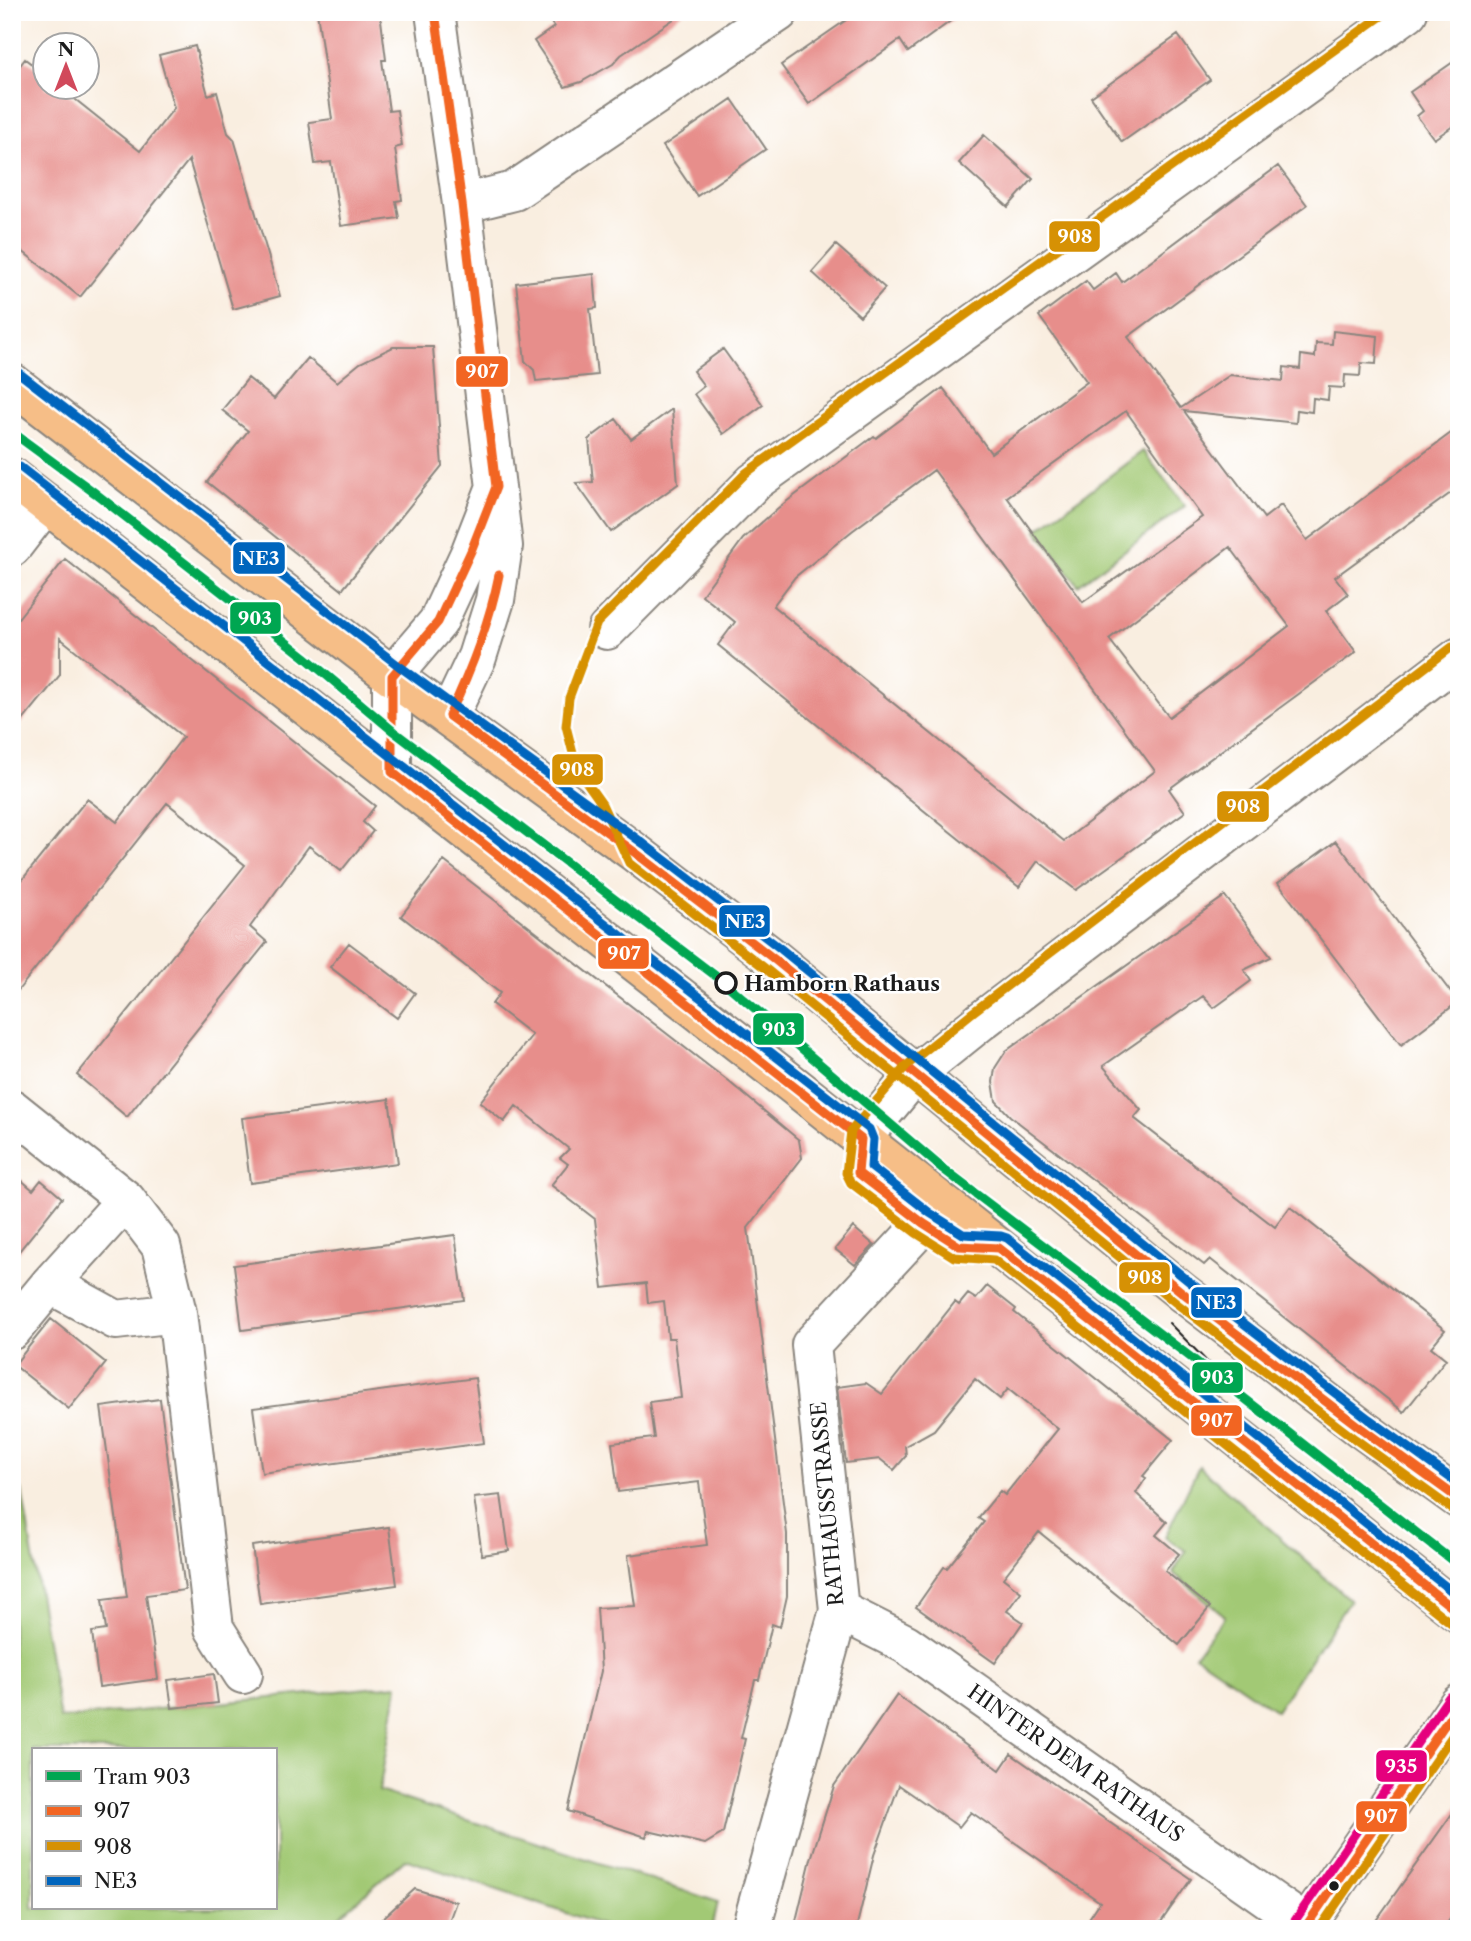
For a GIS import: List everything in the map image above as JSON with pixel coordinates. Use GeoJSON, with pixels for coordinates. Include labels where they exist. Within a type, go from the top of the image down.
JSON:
{"type":"FeatureCollection","features":[{"type":"Feature","properties":{"kind":"main road"},"geometry":{"type":"LineString","coordinates":[[12,383],[392,676],[637,854],[774,959],[1182,1293],[1459,1499]]}},
{"type":"Feature","properties":{"kind":"main road"},"geometry":{"type":"LineString","coordinates":[[12,477],[861,1139],[1459,1613]]}},
{"type":"Feature","properties":{"kind":"street"},"geometry":{"type":"LineString","coordinates":[[435,12],[462,204],[503,546],[495,600],[477,657],[449,716]]}},
{"type":"Feature","properties":{"kind":"street"},"geometry":{"type":"LineString","coordinates":[[462,204],[514,191],[779,12]]}},
{"type":"Feature","properties":{"kind":"street"},"geometry":{"type":"LineString","coordinates":[[607,631],[754,482],[1408,12]]}},
{"type":"Feature","properties":{"kind":"street"},"geometry":{"type":"LineString","coordinates":[[392,772],[392,676],[438,622],[471,551],[496,487]]}},
{"type":"Feature","properties":{"kind":"street"},"geometry":{"type":"LineString","coordinates":[[12,547],[46,503]]}},
{"type":"Feature","properties":{"kind":"street"},"geometry":{"type":"LineString","coordinates":[[861,1139],[914,1075],[980,1021],[1459,657]]}},
{"type":"Feature","properties":{"kind":"street"},"geometry":{"type":"LineString","coordinates":[[12,1109],[126,1200],[161,1246],[177,1313],[214,1628],[243,1674]]}},
{"type":"Feature","properties":{"kind":"street"},"geometry":{"type":"LineString","coordinates":[[12,1330],[126,1200]]}},
{"type":"Feature","properties":{"kind":"street","name":"RATHAUSSTRASSE"},"geometry":{"type":"LineString","coordinates":[[751,1929],[839,1610],[811,1345],[942,1204]]}},
{"type":"Feature","properties":{"kind":"street"},"geometry":{"type":"LineString","coordinates":[[50,1284],[116,1320],[177,1313]]}},
{"type":"Feature","properties":{"kind":"street","name":"HINTER DEM RATHAUS"},"geometry":{"type":"LineString","coordinates":[[839,1610],[906,1644],[1305,1927]]}},
{"type":"Feature","properties":{"kind":"street"},"geometry":{"type":"LineString","coordinates":[[1305,1927],[1459,1704]]}},
{"type":"Feature","properties":{"kind":"green space"},"geometry":{"type":"Polygon","coordinates":[[[1143,451],[1185,506],[1078,585],[1037,530],[1143,451]]]}},
{"type":"Feature","properties":{"kind":"green space"},"geometry":{"type":"Polygon","coordinates":[[[1199,1466],[1350,1600],[1276,1711],[1195,1655],[1225,1616],[1173,1573],[1186,1551],[1165,1537],[1199,1466]]]}},
{"type":"Feature","properties":{"kind":"green space"},"geometry":{"type":"Polygon","coordinates":[[[12,1483],[22,1491],[60,1719],[398,1685],[379,1791],[718,1902],[712,1929],[614,1929],[405,1859],[325,1929],[12,1929],[12,1483]]]}},
{"type":"Feature","properties":{"kind":"building"},"geometry":{"type":"Polygon","coordinates":[[[317,12],[380,12],[386,60],[382,60],[389,111],[397,110],[402,146],[395,148],[402,200],[396,201],[399,218],[341,226],[331,162],[315,164],[309,122],[332,119],[317,12]]]}},
{"type":"Feature","properties":{"kind":"building"},"geometry":{"type":"Polygon","coordinates":[[[544,12],[684,12],[621,55],[613,64],[581,82],[565,87],[534,41],[554,27],[544,12]]]}},
{"type":"Feature","properties":{"kind":"building"},"geometry":{"type":"Polygon","coordinates":[[[858,12],[963,12],[908,52],[900,40],[809,104],[781,65],[858,12]]]}},
{"type":"Feature","properties":{"kind":"building"},"geometry":{"type":"Polygon","coordinates":[[[1178,35],[1210,80],[1122,142],[1091,97],[1178,35]]]}},
{"type":"Feature","properties":{"kind":"building"},"geometry":{"type":"Polygon","coordinates":[[[195,46],[208,95],[217,92],[228,133],[234,139],[280,296],[233,309],[189,160],[80,297],[12,243],[12,76],[25,59],[32,64],[32,102],[79,102],[140,151],[174,108],[159,55],[195,46]]]}},
{"type":"Feature","properties":{"kind":"building"},"geometry":{"type":"Polygon","coordinates":[[[1459,58],[1459,122],[1434,139],[1417,116],[1423,111],[1410,92],[1459,58]]]}},
{"type":"Feature","properties":{"kind":"building"},"geometry":{"type":"Polygon","coordinates":[[[732,99],[766,149],[697,196],[663,146],[732,99]]]}},
{"type":"Feature","properties":{"kind":"building"},"geometry":{"type":"Polygon","coordinates":[[[984,135],[1033,179],[1008,207],[959,163],[984,135]]]}},
{"type":"Feature","properties":{"kind":"building"},"geometry":{"type":"Polygon","coordinates":[[[1278,166],[1307,205],[1128,337],[1181,408],[1230,375],[1283,381],[1284,367],[1300,369],[1301,355],[1315,357],[1316,343],[1332,344],[1333,331],[1378,336],[1376,364],[1361,363],[1360,376],[1345,375],[1344,388],[1329,387],[1328,400],[1313,398],[1312,412],[1297,410],[1296,423],[1184,411],[1264,518],[1281,505],[1307,540],[1459,427],[1459,487],[1335,577],[1348,594],[1326,611],[1356,652],[1169,789],[1185,812],[1076,890],[1038,861],[1019,887],[718,645],[735,622],[702,595],[743,539],[778,508],[943,388],[991,453],[1087,382],[1039,316],[1086,281],[1093,290],[1116,273],[1122,282],[1278,166]],[[1126,411],[1007,497],[1083,602],[1202,517],[1126,411]],[[934,470],[795,577],[773,606],[1064,841],[1155,771],[934,470]],[[1230,547],[1109,639],[1169,717],[1289,626],[1230,547]]]}},
{"type":"Feature","properties":{"kind":"building"},"geometry":{"type":"Polygon","coordinates":[[[836,245],[885,288],[860,316],[812,272],[836,245]]]}},
{"type":"Feature","properties":{"kind":"building"},"geometry":{"type":"Polygon","coordinates":[[[594,274],[597,308],[590,309],[597,375],[536,381],[534,370],[525,361],[516,283],[594,274]]]}},
{"type":"Feature","properties":{"kind":"building"},"geometry":{"type":"Polygon","coordinates":[[[393,347],[433,347],[442,466],[342,590],[207,482],[248,431],[222,410],[248,378],[274,399],[308,358],[337,382],[360,363],[393,347]]]}},
{"type":"Feature","properties":{"kind":"building"},"geometry":{"type":"Polygon","coordinates":[[[723,349],[763,405],[723,434],[694,394],[704,386],[693,371],[723,349]]]}},
{"type":"Feature","properties":{"kind":"building"},"geometry":{"type":"Polygon","coordinates":[[[672,409],[678,484],[611,532],[576,483],[593,482],[589,439],[616,419],[631,439],[672,409]]]}},
{"type":"Feature","properties":{"kind":"building"},"geometry":{"type":"Polygon","coordinates":[[[65,559],[375,806],[363,822],[373,831],[341,871],[309,846],[250,927],[267,942],[127,1117],[77,1075],[245,865],[167,803],[12,998],[12,873],[22,880],[87,799],[117,822],[183,737],[60,638],[60,675],[12,734],[12,626],[65,559]]]}},
{"type":"Feature","properties":{"kind":"building"},"geometry":{"type":"Polygon","coordinates":[[[1336,841],[1458,1002],[1401,1045],[1278,883],[1336,841]]]}},
{"type":"Feature","properties":{"kind":"building"},"geometry":{"type":"Polygon","coordinates":[[[444,861],[728,1081],[799,1140],[802,1158],[748,1228],[787,1534],[787,1596],[780,1627],[772,1624],[759,1680],[755,1680],[741,1738],[745,1739],[723,1833],[705,1844],[648,1831],[646,1837],[568,1811],[601,1671],[597,1608],[635,1606],[628,1555],[707,1545],[699,1482],[618,1492],[612,1443],[654,1438],[649,1402],[681,1398],[674,1338],[668,1338],[664,1301],[648,1303],[646,1283],[603,1288],[595,1219],[551,1185],[568,1164],[560,1158],[569,1149],[516,1106],[504,1122],[480,1102],[532,1035],[492,1004],[500,993],[401,916],[444,861]]]}},
{"type":"Feature","properties":{"kind":"building"},"geometry":{"type":"Polygon","coordinates":[[[1225,896],[1271,957],[1244,970],[1251,981],[1214,1008],[1203,996],[1103,1066],[1141,1110],[1134,1118],[1275,1227],[1290,1207],[1445,1330],[1431,1347],[1446,1359],[1404,1412],[1210,1259],[1204,1265],[1010,1116],[996,1101],[993,1082],[995,1068],[1006,1051],[1225,896]]]}},
{"type":"Feature","properties":{"kind":"building"},"geometry":{"type":"Polygon","coordinates":[[[349,943],[415,993],[397,1018],[330,967],[349,943]]]}},
{"type":"Feature","properties":{"kind":"building"},"geometry":{"type":"Polygon","coordinates":[[[389,1099],[398,1163],[250,1183],[242,1118],[389,1099]]]}},
{"type":"Feature","properties":{"kind":"building"},"geometry":{"type":"Polygon","coordinates":[[[12,1172],[33,1190],[41,1180],[62,1198],[12,1260],[12,1172]]]}},
{"type":"Feature","properties":{"kind":"building"},"geometry":{"type":"Polygon","coordinates":[[[853,1227],[874,1245],[855,1265],[835,1249],[853,1227]]]}},
{"type":"Feature","properties":{"kind":"building"},"geometry":{"type":"Polygon","coordinates":[[[455,1235],[464,1300],[242,1330],[234,1265],[455,1235]]]}},
{"type":"Feature","properties":{"kind":"building"},"geometry":{"type":"Polygon","coordinates":[[[987,1286],[1016,1309],[1014,1312],[1173,1440],[1143,1476],[1146,1478],[1136,1493],[1167,1522],[1156,1535],[1179,1554],[1165,1571],[1210,1607],[1179,1645],[1039,1532],[1003,1578],[1021,1592],[1007,1611],[1023,1622],[995,1663],[916,1607],[944,1567],[947,1568],[984,1522],[978,1518],[1000,1491],[1005,1495],[1058,1429],[1008,1389],[1000,1399],[975,1379],[934,1430],[905,1446],[906,1456],[894,1470],[880,1459],[846,1463],[837,1387],[866,1383],[882,1394],[955,1302],[959,1305],[968,1294],[976,1299],[987,1286]]]}},
{"type":"Feature","properties":{"kind":"building"},"geometry":{"type":"Polygon","coordinates":[[[51,1319],[106,1363],[69,1409],[14,1365],[51,1319]]]}},
{"type":"Feature","properties":{"kind":"building"},"geometry":{"type":"Polygon","coordinates":[[[475,1378],[484,1443],[262,1473],[253,1408],[475,1378]]]}},
{"type":"Feature","properties":{"kind":"building"},"geometry":{"type":"Polygon","coordinates":[[[160,1399],[185,1590],[146,1595],[158,1679],[99,1687],[92,1632],[106,1630],[102,1600],[127,1597],[101,1407],[160,1399]]]}},
{"type":"Feature","properties":{"kind":"building"},"geometry":{"type":"Polygon","coordinates":[[[501,1495],[509,1551],[482,1555],[474,1498],[501,1495]]]}},
{"type":"Feature","properties":{"kind":"building"},"geometry":{"type":"Polygon","coordinates":[[[389,1527],[397,1585],[260,1604],[252,1546],[389,1527]]]}},
{"type":"Feature","properties":{"kind":"building"},"geometry":{"type":"Polygon","coordinates":[[[214,1674],[218,1703],[172,1708],[168,1680],[214,1674]]]}},
{"type":"Feature","properties":{"kind":"building"},"geometry":{"type":"Polygon","coordinates":[[[897,1695],[1000,1770],[1011,1754],[1191,1879],[1156,1929],[1082,1929],[1100,1902],[971,1812],[959,1827],[899,1785],[874,1855],[856,1929],[794,1929],[811,1859],[834,1786],[897,1695]]]}},
{"type":"Feature","properties":{"kind":"building"},"geometry":{"type":"Polygon","coordinates":[[[1459,1804],[1459,1906],[1443,1929],[1370,1929],[1459,1804]]]}},
{"type":"Feature","properties":{"kind":"building"},"geometry":{"type":"Polygon","coordinates":[[[415,1889],[456,1902],[446,1929],[371,1929],[415,1889]]]}},
{"type":"Feature","properties":{"kind":"tram line","name":"903"},"geometry":{"type":"LineString","coordinates":[[12,432],[95,493],[305,657],[393,731],[725,983],[943,1169],[1239,1394],[1459,1566]]}},
{"type":"Feature","properties":{"kind":"tram line"},"geometry":{"type":"LineString","coordinates":[[1169,1323],[1239,1394]]}},
{"type":"Feature","properties":{"kind":"transit line","name":"907"},"geometry":{"type":"LineString","coordinates":[[435,12],[462,204],[496,487],[471,551],[438,622],[392,676],[392,772],[861,1139],[858,1173],[923,1223],[959,1246],[999,1248],[1459,1613]]}},
{"type":"Feature","properties":{"kind":"transit line","name":"908"},"geometry":{"type":"LineString","coordinates":[[1387,12],[746,473],[597,623],[569,698],[566,726],[577,769],[602,804],[629,863],[766,969],[1176,1303],[1452,1509]]}},
{"type":"Feature","properties":{"kind":"transit line","name":"NE3"},"geometry":{"type":"LineString","coordinates":[[19,373],[399,666],[644,844],[781,949],[1191,1283],[1459,1484]]}},
{"type":"Feature","properties":{"kind":"transit line","name":"NE3"},"geometry":{"type":"LineString","coordinates":[[20,467],[869,1129],[873,1139],[871,1167],[930,1213],[963,1234],[1007,1238],[1459,1597]]}},
{"type":"Feature","properties":{"kind":"transit line","name":"907"},"geometry":{"type":"LineString","coordinates":[[499,575],[478,647],[449,716],[774,959],[1183,1293],[1459,1499]]}},
{"type":"Feature","properties":{"kind":"transit line","name":"908"},"geometry":{"type":"LineString","coordinates":[[1451,1623],[994,1260],[954,1257],[916,1233],[851,1183],[846,1173],[851,1131],[906,1066],[1452,647]]}},
{"type":"Feature","properties":{"kind":"transit line","name":"935"},"geometry":{"type":"LineString","coordinates":[[1294,1922],[1449,1697]]}},
{"type":"Feature","properties":{"kind":"transit line","name":"907"},"geometry":{"type":"LineString","coordinates":[[1304,1929],[1459,1704]]}},
{"type":"Feature","properties":{"kind":"transit line","name":"908"},"geometry":{"type":"LineString","coordinates":[[1319,1929],[1459,1726]]}},
{"type":"Feature","properties":{"kind":"place","name":"Hamborn Rathaus"},"geometry":{"type":"Point","coordinates":[726,983]}}]}
